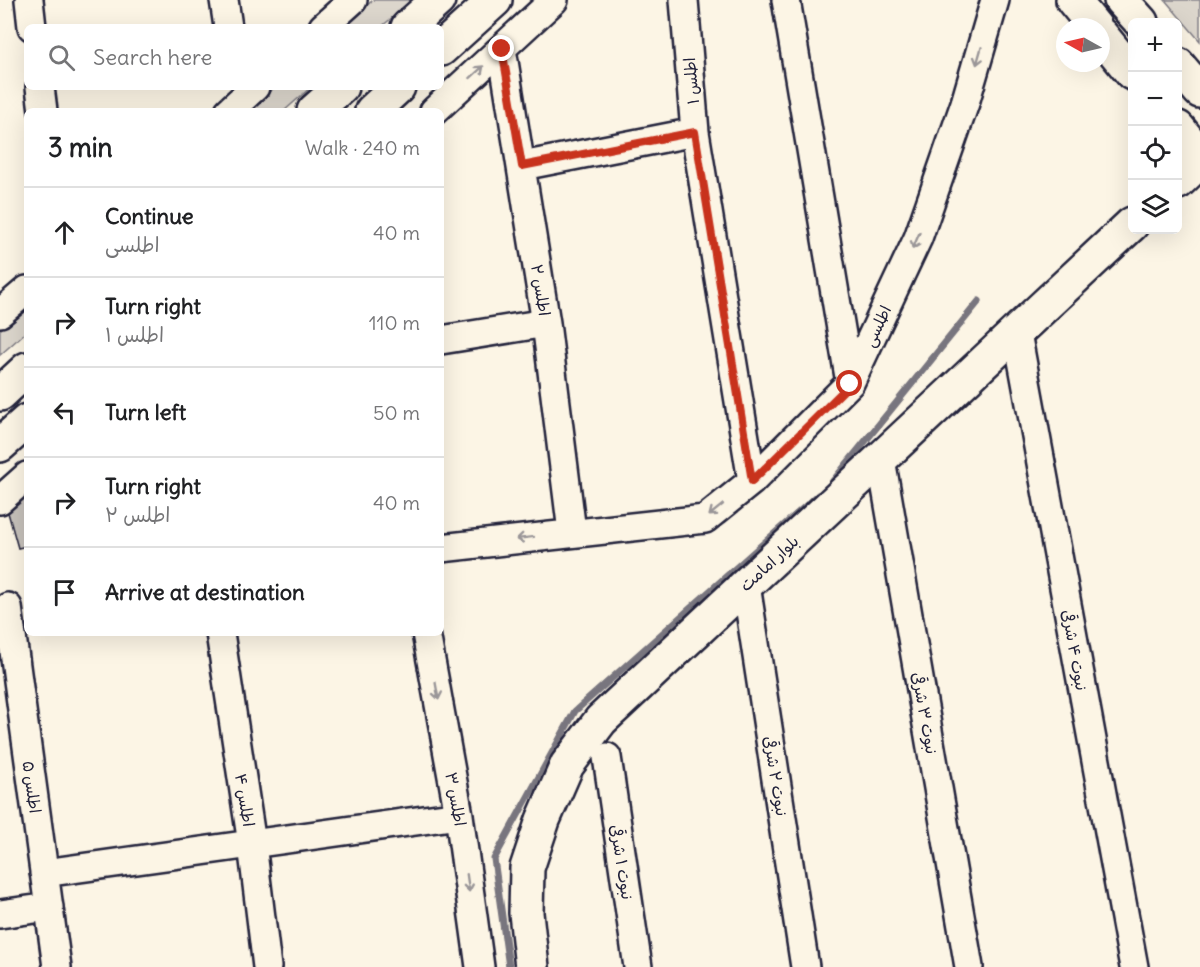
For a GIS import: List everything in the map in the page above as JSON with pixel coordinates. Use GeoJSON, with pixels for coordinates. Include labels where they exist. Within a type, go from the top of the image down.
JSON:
{"type":"FeatureCollection","features":[{"type":"Feature","properties":{"kind":"main road"},"geometry":{"type":"LineString","coordinates":[[411,24],[438,0]]}},
{"type":"Feature","properties":{"kind":"main road"},"geometry":{"type":"LineString","coordinates":[[444,46],[495,0]]}},
{"type":"Feature","properties":{"kind":"main road"},"geometry":{"type":"LineString","coordinates":[[1072,0],[1087,18]]}},
{"type":"Feature","properties":{"kind":"main road"},"geometry":{"type":"LineString","coordinates":[[1121,0],[1137,18]]}},
{"type":"Feature","properties":{"kind":"main road"},"geometry":{"type":"LineString","coordinates":[[1110,46],[1131,72]]}},
{"type":"Feature","properties":{"kind":"main road"},"geometry":{"type":"LineString","coordinates":[[1182,70],[1200,91]]}},
{"type":"Feature","properties":{"kind":"main road"},"geometry":{"type":"LineString","coordinates":[[317,108],[338,90]]}},
{"type":"Feature","properties":{"kind":"main road"},"geometry":{"type":"LineString","coordinates":[[375,108],[395,90]]}},
{"type":"Feature","properties":{"kind":"main road"},"geometry":{"type":"LineString","coordinates":[[1182,133],[1200,155]]}},
{"type":"Feature","properties":{"kind":"main road"},"geometry":{"type":"LineString","coordinates":[[1180,180],[1200,161]]}},
{"type":"Feature","properties":{"kind":"main road","name":"بلوار امامت"},"geometry":{"type":"LineString","coordinates":[[532,967],[526,912],[526,868],[567,765],[601,720],[1128,228]]}},
{"type":"Feature","properties":{"kind":"main road"},"geometry":{"type":"LineString","coordinates":[[0,394],[24,372]]}},
{"type":"Feature","properties":{"kind":"main road"},"geometry":{"type":"LineString","coordinates":[[0,445],[24,424]]}},
{"type":"Feature","properties":{"kind":"street"},"geometry":{"type":"LineString","coordinates":[[29,0],[32,24]]}},
{"type":"Feature","properties":{"kind":"street"},"geometry":{"type":"LineString","coordinates":[[224,0],[228,24]]}},
{"type":"Feature","properties":{"kind":"street"},"geometry":{"type":"LineString","coordinates":[[325,24],[353,0]]}},
{"type":"Feature","properties":{"kind":"street"},"geometry":{"type":"LineString","coordinates":[[437,108],[554,0]]}},
{"type":"Feature","properties":{"kind":"street","name":"اطلس ۱"},"geometry":{"type":"LineString","coordinates":[[684,0],[695,132],[752,481]]}},
{"type":"Feature","properties":{"kind":"street"},"geometry":{"type":"LineString","coordinates":[[786,0],[850,384]]}},
{"type":"Feature","properties":{"kind":"street","name":"اطلسی"},"geometry":{"type":"LineString","coordinates":[[444,548],[705,519],[752,481],[850,384],[918,238],[965,103],[995,0]]}},
{"type":"Feature","properties":{"kind":"street","name":"اطلس ۲"},"geometry":{"type":"LineString","coordinates":[[502,49],[546,323],[572,532]]}},
{"type":"Feature","properties":{"kind":"street"},"geometry":{"type":"LineString","coordinates":[[40,90],[43,108]]}},
{"type":"Feature","properties":{"kind":"street"},"geometry":{"type":"LineString","coordinates":[[522,166],[695,132]]}},
{"type":"Feature","properties":{"kind":"street"},"geometry":{"type":"LineString","coordinates":[[0,313],[24,293]]}},
{"type":"Feature","properties":{"kind":"street"},"geometry":{"type":"LineString","coordinates":[[444,340],[546,323]]}},
{"type":"Feature","properties":{"kind":"street","name":"نبوت ۴ شرقی"},"geometry":{"type":"LineString","coordinates":[[1017,333],[1134,967]]}},
{"type":"Feature","properties":{"kind":"street","name":"نبوت ۳ شرقی"},"geometry":{"type":"LineString","coordinates":[[881,459],[969,967]]}},
{"type":"Feature","properties":{"kind":"street"},"geometry":{"type":"LineString","coordinates":[[0,500],[24,479]]}},
{"type":"Feature","properties":{"kind":"street","name":"نبوت ۲ شرقی"},"geometry":{"type":"LineString","coordinates":[[746,585],[805,967]]}},
{"type":"Feature","properties":{"kind":"street","name":"اطلس ۵"},"geometry":{"type":"LineString","coordinates":[[12,607],[57,967]]}},
{"type":"Feature","properties":{"kind":"street","name":"اطلس ۴"},"geometry":{"type":"LineString","coordinates":[[220,636],[252,844],[267,967]]}},
{"type":"Feature","properties":{"kind":"street","name":"اطلس ۳"},"geometry":{"type":"LineString","coordinates":[[427,636],[459,815],[480,967]]}},
{"type":"Feature","properties":{"kind":"street","name":"نبوت ۱ شرقی"},"geometry":{"type":"LineString","coordinates":[[607,757],[638,967]]}},
{"type":"Feature","properties":{"kind":"street"},"geometry":{"type":"LineString","coordinates":[[44,873],[459,815]]}},
{"type":"Feature","properties":{"kind":"street"},"geometry":{"type":"LineString","coordinates":[[0,914],[49,907]]}},
{"type":"Feature","properties":{"kind":"shaded area"},"geometry":{"type":"Polygon","coordinates":[[[373,0],[413,0],[385,24],[346,24],[373,0]]]}},
{"type":"Feature","properties":{"kind":"shaded area"},"geometry":{"type":"Polygon","coordinates":[[[1165,0],[1200,0],[1200,41],[1182,18],[1165,0]]]}},
{"type":"Feature","properties":{"kind":"shaded area"},"geometry":{"type":"Polygon","coordinates":[[[272,90],[308,90],[287,108],[251,108],[272,90]]]}},
{"type":"Feature","properties":{"kind":"shaded area"},"geometry":{"type":"Polygon","coordinates":[[[24,309],[24,334],[0,355],[0,330],[24,309]]]}},
{"type":"Feature","properties":{"kind":"building"},"geometry":{"type":"Polygon","coordinates":[[[24,495],[24,547],[18,548],[7,509],[24,495]]]}},
{"type":"Feature","properties":{"kind":"waterway"},"geometry":{"type":"LineString","coordinates":[[833,481],[979,301]]}},
{"type":"Feature","properties":{"kind":"waterway"},"geometry":{"type":"LineString","coordinates":[[509,967],[494,859],[575,711],[818,495]]}},
{"type":"Feature","properties":{"kind":"route"},"geometry":{"type":"LineString","coordinates":[[502,49],[522,166],[695,132],[752,481],[850,384]]}}]}
